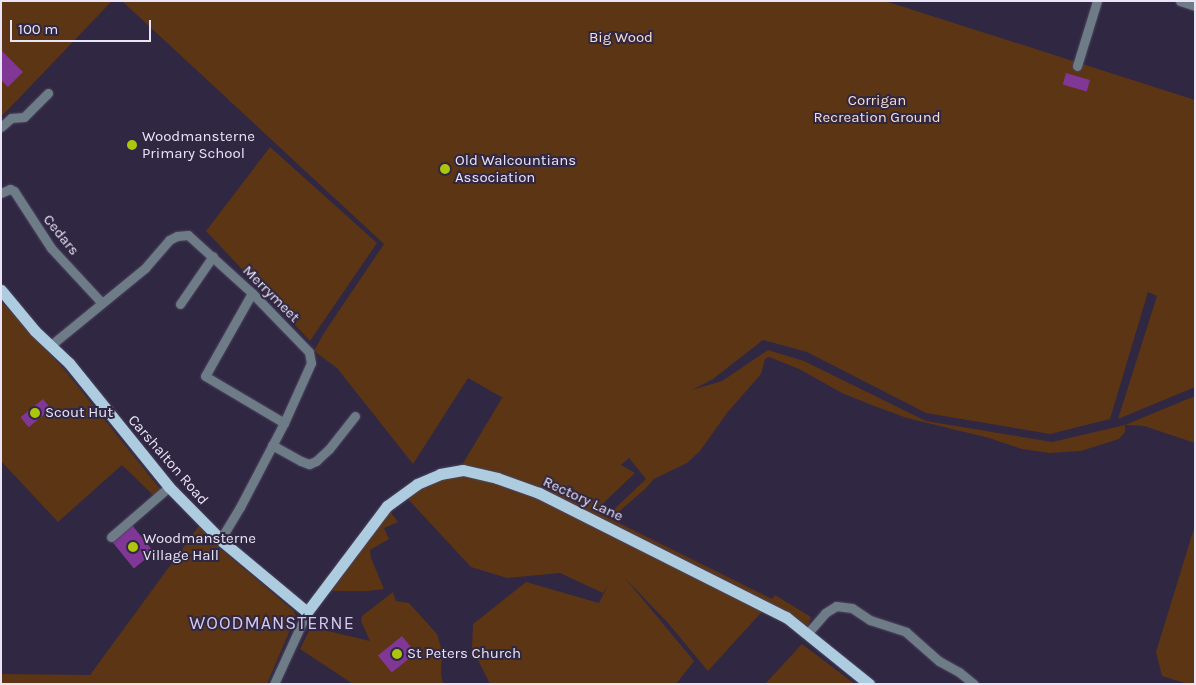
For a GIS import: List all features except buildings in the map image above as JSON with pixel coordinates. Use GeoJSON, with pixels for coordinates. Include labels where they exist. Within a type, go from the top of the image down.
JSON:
{"type":"FeatureCollection","features":[{"type":"Feature","properties":{"kind":"main road","name":"Carshalton Road"},"geometry":{"type":"LineString","coordinates":[[1,290],[36,331],[70,363],[169,487],[220,540],[307,612]]}},
{"type":"Feature","properties":{"kind":"main road","name":"Rectory Lane"},"geometry":{"type":"LineString","coordinates":[[307,612],[386,506],[417,484],[440,474],[463,470],[497,478],[539,494],[786,617],[869,684]]}},
{"type":"Feature","properties":{"kind":"street"},"geometry":{"type":"LineString","coordinates":[[1078,64],[1097,1]]}},
{"type":"Feature","properties":{"kind":"street"},"geometry":{"type":"LineString","coordinates":[[1180,1],[1195,6]]}},
{"type":"Feature","properties":{"kind":"street"},"geometry":{"type":"LineString","coordinates":[[1,127],[11,118],[24,117],[48,93]]}},
{"type":"Feature","properties":{"kind":"street","name":"Cedars"},"geometry":{"type":"LineString","coordinates":[[1,193],[5,190],[14,191],[51,248],[102,303]]}},
{"type":"Feature","properties":{"kind":"street","name":"Merrymeet"},"geometry":{"type":"LineString","coordinates":[[51,345],[145,268],[169,240],[177,236],[188,235],[252,293],[309,352],[311,357],[284,423],[240,507],[220,540]]}},
{"type":"Feature","properties":{"kind":"street"},"geometry":{"type":"LineString","coordinates":[[180,304],[213,256]]}},
{"type":"Feature","properties":{"kind":"street"},"geometry":{"type":"LineString","coordinates":[[252,293],[201,376],[284,423]]}},
{"type":"Feature","properties":{"kind":"street"},"geometry":{"type":"LineString","coordinates":[[272,445],[310,464],[329,450],[355,416]]}},
{"type":"Feature","properties":{"kind":"street"},"geometry":{"type":"LineString","coordinates":[[111,537],[169,487]]}},
{"type":"Feature","properties":{"kind":"street"},"geometry":{"type":"LineString","coordinates":[[807,634],[826,613],[836,606],[852,608],[870,620],[906,632],[939,661],[959,672],[974,684]]}},
{"type":"Feature","properties":{"kind":"street"},"geometry":{"type":"LineString","coordinates":[[274,684],[307,612]]}},
{"type":"Feature","properties":{"kind":"green space"},"geometry":{"type":"Polygon","coordinates":[[[1,1],[112,1],[1,117],[1,1]]]}},
{"type":"Feature","properties":{"kind":"green space"},"geometry":{"type":"Polygon","coordinates":[[[122,1],[885,1],[1195,100],[1195,387],[1118,419],[1157,296],[1148,292],[1110,419],[1050,434],[926,413],[807,352],[763,340],[713,379],[692,390],[722,381],[768,350],[804,361],[926,421],[1052,442],[1125,425],[1125,432],[1119,439],[1081,451],[1049,453],[1022,449],[989,438],[907,418],[874,406],[842,393],[799,369],[769,357],[765,359],[761,374],[727,413],[700,451],[687,463],[654,479],[613,517],[610,513],[646,479],[629,458],[621,465],[635,473],[595,511],[772,599],[775,595],[811,617],[807,628],[770,603],[708,671],[668,623],[625,578],[694,661],[676,684],[490,684],[472,648],[473,624],[526,582],[599,603],[608,585],[603,593],[560,573],[507,578],[471,567],[406,497],[462,465],[502,398],[505,399],[468,378],[413,464],[337,368],[314,351],[384,244],[122,1]]]}},
{"type":"Feature","properties":{"kind":"green space"},"geometry":{"type":"Polygon","coordinates":[[[270,147],[377,243],[310,341],[206,231],[270,147]]]}},
{"type":"Feature","properties":{"kind":"green space"},"geometry":{"type":"Polygon","coordinates":[[[1,301],[63,368],[161,490],[154,496],[122,465],[58,522],[1,461],[1,301]]]}},
{"type":"Feature","properties":{"kind":"green space"},"geometry":{"type":"Polygon","coordinates":[[[1195,396],[1195,443],[1144,426],[1125,425],[1195,396]]]}},
{"type":"Feature","properties":{"kind":"green space"},"geometry":{"type":"Polygon","coordinates":[[[389,510],[398,522],[384,528],[389,539],[370,550],[371,558],[384,589],[332,591],[389,510]]]}},
{"type":"Feature","properties":{"kind":"green space"},"geometry":{"type":"Polygon","coordinates":[[[1195,525],[1195,684],[1188,684],[1162,676],[1156,652],[1195,525]]]}},
{"type":"Feature","properties":{"kind":"green space"},"geometry":{"type":"Polygon","coordinates":[[[199,526],[216,545],[294,611],[296,616],[267,684],[1,684],[1,674],[90,675],[199,526]]]}},
{"type":"Feature","properties":{"kind":"green space"},"geometry":{"type":"Polygon","coordinates":[[[393,592],[396,601],[409,603],[437,634],[442,651],[441,674],[443,684],[353,684],[300,649],[311,627],[370,641],[361,621],[362,616],[393,592]]]}},
{"type":"Feature","properties":{"kind":"green space"},"geometry":{"type":"Polygon","coordinates":[[[802,644],[855,684],[765,684],[802,644]]]}},
{"type":"Feature","properties":{"kind":"place","name":"Woodmansterne Primary School"},"geometry":{"type":"Point","coordinates":[132,145]}},
{"type":"Feature","properties":{"kind":"place","name":"Old Walcountians Association"},"geometry":{"type":"Point","coordinates":[445,169]}},
{"type":"Feature","properties":{"kind":"place","name":"Scout Hut"},"geometry":{"type":"Point","coordinates":[35,413]}},
{"type":"Feature","properties":{"kind":"place","name":"Woodmansterne Village Hall"},"geometry":{"type":"Point","coordinates":[133,547]}},
{"type":"Feature","properties":{"kind":"place","name":"St Peters Church"},"geometry":{"type":"Point","coordinates":[397,654]}},
{"type":"Feature","properties":{"kind":"district","name":"WOODMANSTERNE"},"geometry":{"type":"Point","coordinates":[272,623]}},
{"type":"Feature","properties":{"kind":"park label","name":"Big Wood"},"geometry":{"type":"Point","coordinates":[621,38]}},
{"type":"Feature","properties":{"kind":"park label","name":"Corrigan Recreation Ground"},"geometry":{"type":"Point","coordinates":[877,108]}}]}
